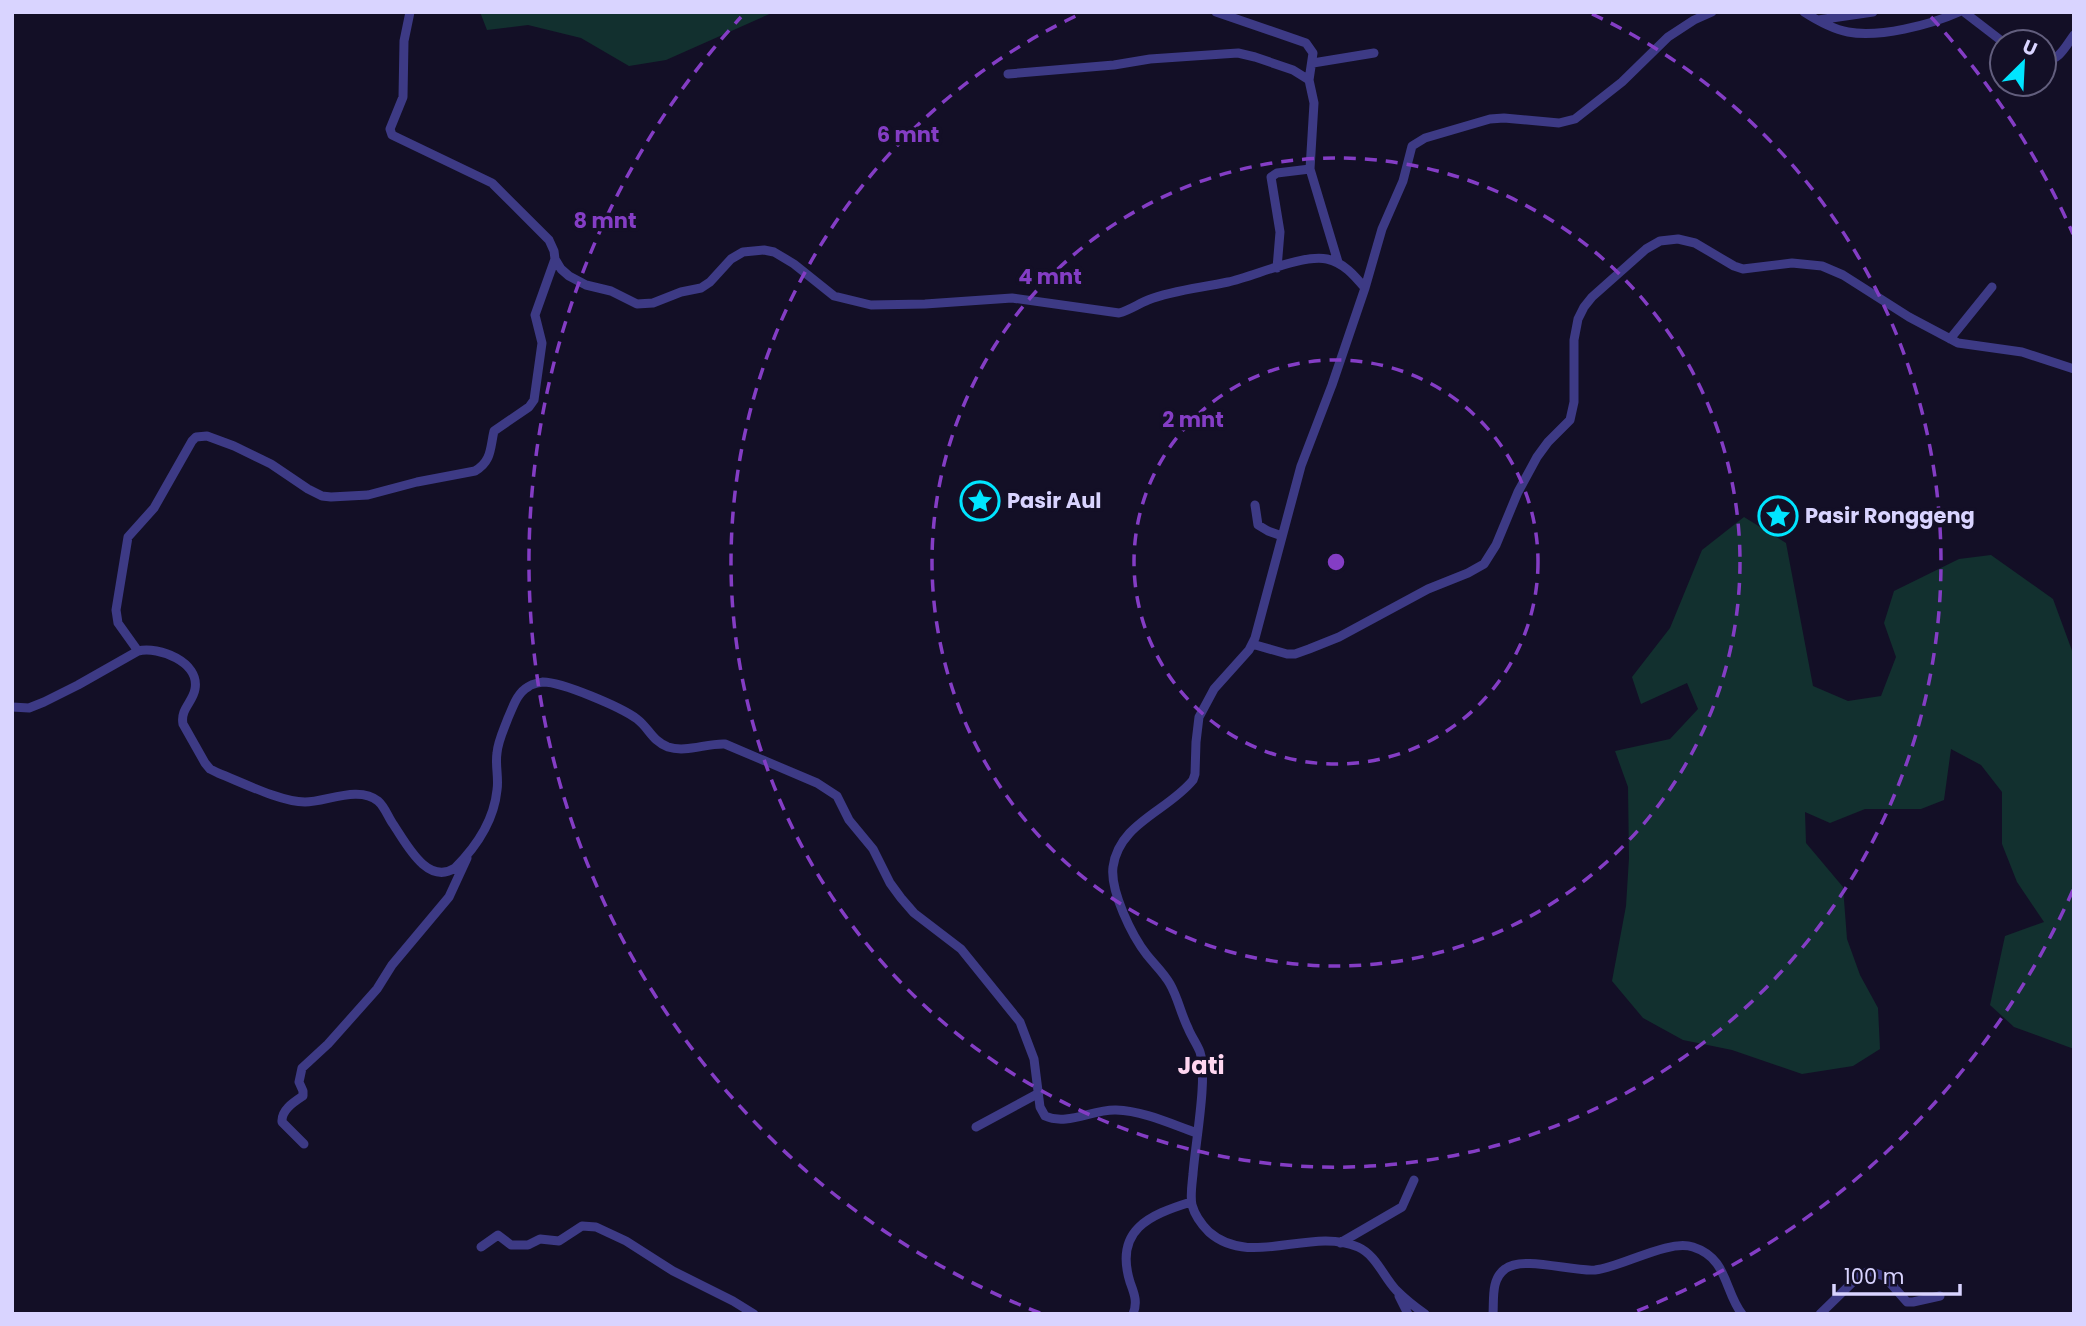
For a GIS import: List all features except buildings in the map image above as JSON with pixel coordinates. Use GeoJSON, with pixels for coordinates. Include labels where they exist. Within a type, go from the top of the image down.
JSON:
{"type":"FeatureCollection","features":[{"type":"Feature","properties":{"kind":"street"},"geometry":{"type":"LineString","coordinates":[[410,12],[404,41],[403,97],[390,132],[395,138],[492,183],[549,240],[561,269],[578,281],[611,291],[636,304],[653,303],[681,292],[701,288],[731,259],[743,252],[764,250],[774,252],[794,264],[834,296],[871,305],[1012,298],[1119,313],[1159,296],[1228,282],[1311,258],[1338,262],[1354,274],[1365,288]]}},
{"type":"Feature","properties":{"kind":"street"},"geometry":{"type":"LineString","coordinates":[[1216,12],[1301,40],[1312,50],[1310,80],[1314,103],[1310,169],[1338,262]]}},
{"type":"Feature","properties":{"kind":"street"},"geometry":{"type":"LineString","coordinates":[[1408,1314],[1397,1291],[1370,1255],[1357,1247],[1312,1242],[1251,1248],[1232,1245],[1216,1238],[1201,1224],[1191,1202],[1201,1078],[1200,1052],[1172,988],[1140,946],[1128,921],[1115,888],[1114,866],[1117,850],[1128,835],[1194,780],[1197,724],[1202,709],[1252,644],[1301,466],[1332,385],[1382,229],[1403,181],[1409,154],[1415,144],[1434,135],[1490,119],[1559,124],[1575,119],[1622,82],[1668,37],[1712,12]]}},
{"type":"Feature","properties":{"kind":"street"},"geometry":{"type":"LineString","coordinates":[[1804,12],[1816,20],[1848,32],[1874,33],[1933,23],[1959,12]]}},
{"type":"Feature","properties":{"kind":"street"},"geometry":{"type":"LineString","coordinates":[[1816,20],[1873,12]]}},
{"type":"Feature","properties":{"kind":"street"},"geometry":{"type":"LineString","coordinates":[[1964,12],[1988,30]]}},
{"type":"Feature","properties":{"kind":"street"},"geometry":{"type":"LineString","coordinates":[[2058,56],[2074,35]]}},
{"type":"Feature","properties":{"kind":"street"},"geometry":{"type":"LineString","coordinates":[[1008,74],[1238,53],[1281,65],[1310,80]]}},
{"type":"Feature","properties":{"kind":"street"},"geometry":{"type":"LineString","coordinates":[[1313,63],[1374,53]]}},
{"type":"Feature","properties":{"kind":"street"},"geometry":{"type":"LineString","coordinates":[[1277,268],[1280,232],[1270,177],[1277,173],[1310,169]]}},
{"type":"Feature","properties":{"kind":"street"},"geometry":{"type":"LineString","coordinates":[[1252,644],[1287,654],[1301,652],[1339,638],[1428,589],[1483,564],[1496,545],[1518,492],[1537,457],[1548,442],[1567,425],[1572,415],[1574,340],[1578,319],[1584,307],[1592,297],[1657,242],[1686,240],[1743,269],[1803,263],[1833,270],[1950,339],[1968,346],[2022,352],[2074,369]]}},
{"type":"Feature","properties":{"kind":"street"},"geometry":{"type":"LineString","coordinates":[[138,651],[118,623],[116,610],[128,537],[154,508],[192,441],[201,435],[234,446],[271,464],[308,489],[331,498],[368,495],[475,471],[483,466],[488,458],[494,431],[529,407],[534,400],[542,343],[535,315],[555,259]]}},
{"type":"Feature","properties":{"kind":"street"},"geometry":{"type":"LineString","coordinates":[[1950,339],[1992,286]]}},
{"type":"Feature","properties":{"kind":"street"},"geometry":{"type":"LineString","coordinates":[[1255,505],[1258,525],[1282,536]]}},
{"type":"Feature","properties":{"kind":"street"},"geometry":{"type":"LineString","coordinates":[[12,707],[29,708],[44,702],[145,649],[180,660],[189,669],[196,684],[195,691],[185,707],[183,724],[210,769],[298,802],[317,802],[342,794],[374,799],[384,808],[420,863],[432,872],[448,873],[459,864],[487,827],[497,792],[498,742],[514,702],[521,691],[530,685],[542,682],[560,685],[619,708],[636,718],[651,736],[675,749],[726,744],[817,783],[837,796],[849,820],[873,849],[890,883],[901,898],[914,913],[961,949],[1014,1013],[1029,1042],[1041,1111],[1045,1116],[1065,1119],[1096,1111],[1121,1110],[1197,1133]]}},
{"type":"Feature","properties":{"kind":"street"},"geometry":{"type":"LineString","coordinates":[[304,1144],[281,1118],[303,1096],[299,1082],[302,1068],[377,989],[392,965],[449,897],[469,851]]}},
{"type":"Feature","properties":{"kind":"street"},"geometry":{"type":"LineString","coordinates":[[976,1127],[1039,1093]]}},
{"type":"Feature","properties":{"kind":"street"},"geometry":{"type":"LineString","coordinates":[[1340,1243],[1402,1207],[1414,1181]]}},
{"type":"Feature","properties":{"kind":"street"},"geometry":{"type":"LineString","coordinates":[[1133,1314],[1136,1300],[1125,1255],[1132,1236],[1142,1223],[1158,1213],[1191,1202]]}},
{"type":"Feature","properties":{"kind":"street"},"geometry":{"type":"LineString","coordinates":[[481,1247],[498,1235],[511,1245],[528,1245],[538,1239],[559,1241],[580,1228],[592,1226],[618,1237],[673,1271],[754,1314]]}},
{"type":"Feature","properties":{"kind":"street"},"geometry":{"type":"LineString","coordinates":[[1493,1314],[1496,1280],[1510,1266],[1525,1264],[1583,1270],[1600,1269],[1683,1246],[1702,1251],[1717,1264],[1726,1276],[1735,1303],[1742,1314]]}},
{"type":"Feature","properties":{"kind":"street"},"geometry":{"type":"LineString","coordinates":[[1820,1314],[1858,1276],[1869,1271],[1884,1276],[1907,1302],[1940,1296]]}},
{"type":"Feature","properties":{"kind":"street"},"geometry":{"type":"LineString","coordinates":[[1397,1291],[1425,1314]]}},
{"type":"Feature","properties":{"kind":"green space"},"geometry":{"type":"Polygon","coordinates":[[[480,12],[774,12],[666,60],[629,66],[581,38],[528,25],[487,30],[480,12]]]}},
{"type":"Feature","properties":{"kind":"green space"},"geometry":{"type":"Polygon","coordinates":[[[1744,517],[1786,543],[1813,686],[1848,701],[1881,696],[1896,657],[1884,623],[1894,591],[1959,559],[1991,555],[2053,599],[2074,656],[2074,1049],[2014,1027],[1990,1005],[2005,936],[2044,922],[2017,882],[2002,844],[2002,792],[1981,765],[1951,749],[1944,800],[1921,809],[1865,809],[1830,823],[1805,812],[1806,843],[1843,887],[1847,939],[1860,975],[1878,1008],[1880,1049],[1853,1066],[1802,1074],[1732,1050],[1683,1040],[1643,1018],[1612,981],[1626,906],[1629,858],[1628,787],[1615,751],[1670,739],[1698,709],[1687,683],[1641,704],[1632,677],[1670,628],[1702,550],[1744,517]]]}},
{"type":"Feature","properties":{"kind":"place","name":"Pasir Aul"},"geometry":{"type":"Point","coordinates":[980,501]}},
{"type":"Feature","properties":{"kind":"place","name":"Pasir Ronggeng"},"geometry":{"type":"Point","coordinates":[1778,516]}},
{"type":"Feature","properties":{"kind":"district","name":"Jati"},"geometry":{"type":"Point","coordinates":[1201,1066]}}]}
